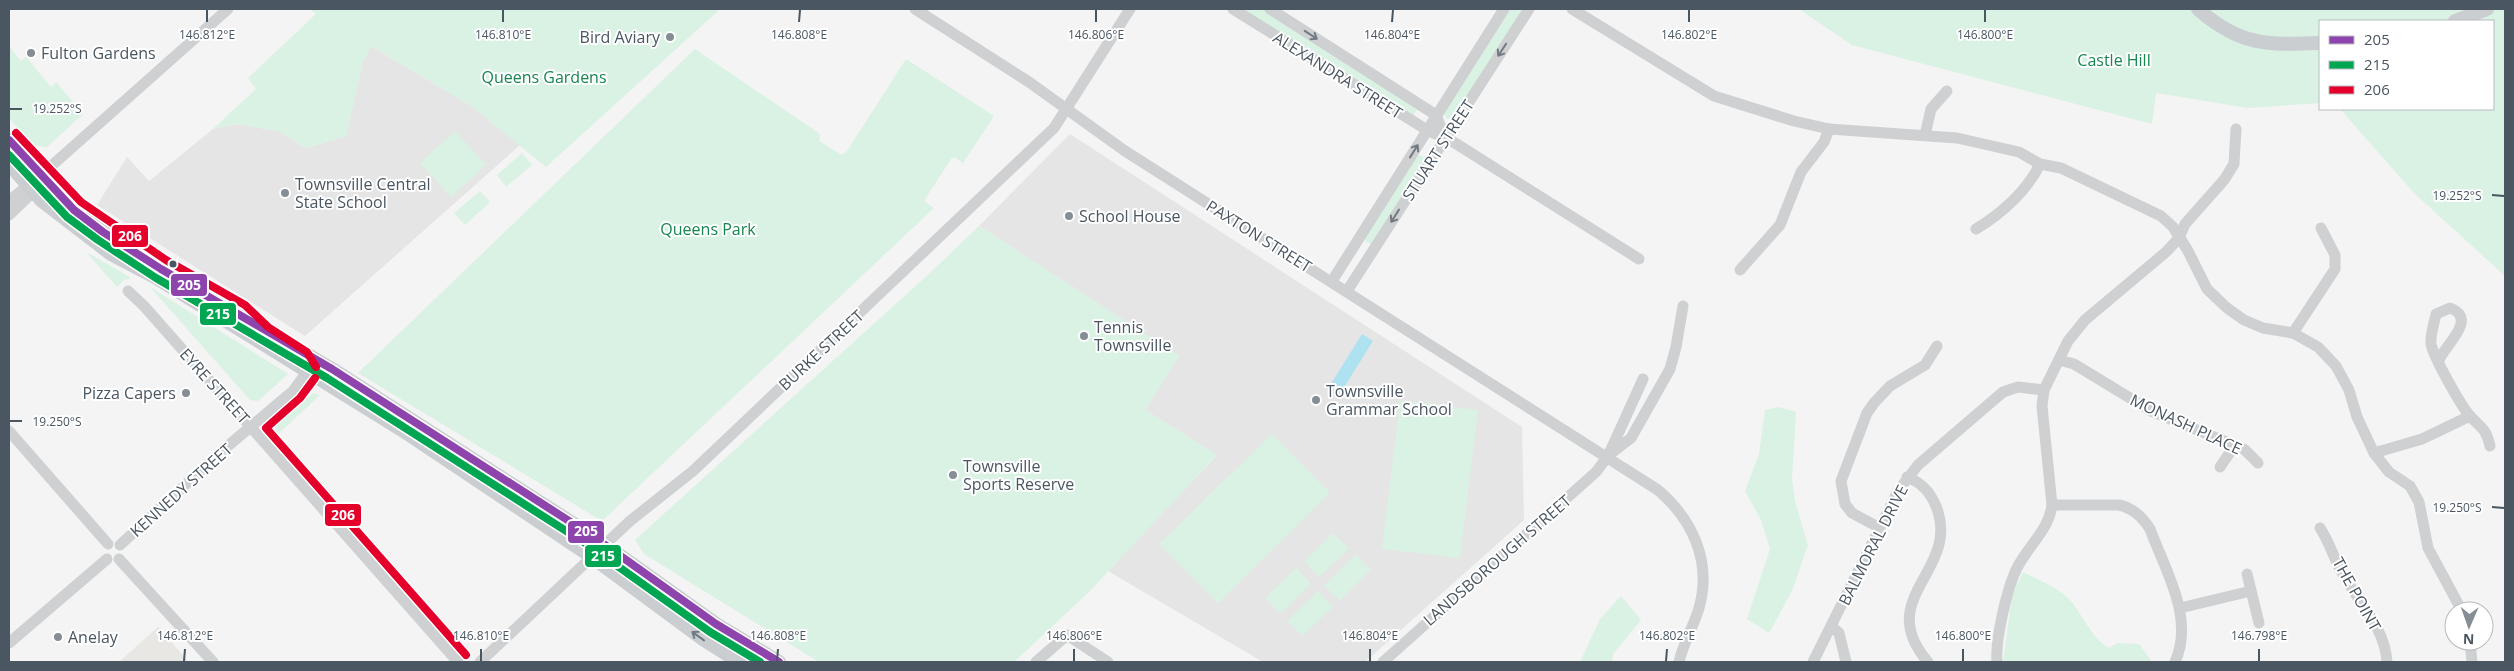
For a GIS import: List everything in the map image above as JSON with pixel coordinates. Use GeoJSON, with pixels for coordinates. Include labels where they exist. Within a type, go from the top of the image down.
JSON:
{"type":"FeatureCollection","features":[{"type":"Feature","properties":{"kind":"main road"},"geometry":{"type":"LineString","coordinates":[[2198,9],[2220,27],[2252,41],[2319,43]]}},
{"type":"Feature","properties":{"kind":"main road"},"geometry":{"type":"LineString","coordinates":[[2458,20],[2487,9]]}},
{"type":"Feature","properties":{"kind":"main road"},"geometry":{"type":"LineString","coordinates":[[9,140],[74,210],[103,232],[161,269],[332,369],[606,545],[716,624],[779,662]]}},
{"type":"Feature","properties":{"kind":"main road"},"geometry":{"type":"LineString","coordinates":[[9,164],[30,189],[86,236],[111,254],[155,277],[402,430],[592,557],[703,640],[739,662]]}},
{"type":"Feature","properties":{"kind":"main road"},"geometry":{"type":"LineString","coordinates":[[239,313],[262,335],[300,359],[306,372]]}},
{"type":"Feature","properties":{"kind":"main road"},"geometry":{"type":"LineString","coordinates":[[332,369],[344,385],[382,409],[402,430]]}},
{"type":"Feature","properties":{"kind":"street"},"geometry":{"type":"LineString","coordinates":[[9,215],[41,175],[228,9]]}},
{"type":"Feature","properties":{"kind":"street","name":"PAXTON STREET"},"geometry":{"type":"LineString","coordinates":[[915,9],[1029,82],[1125,151],[1608,456],[1672,502],[1690,527],[1702,555],[1702,589],[1699,607],[1679,662]]}},
{"type":"Feature","properties":{"kind":"street","name":"BURKE STREET"},"geometry":{"type":"LineString","coordinates":[[480,662],[630,521],[693,471],[1054,128],[1130,9]]}},
{"type":"Feature","properties":{"kind":"street","name":"ALEXANDRA STREET"},"geometry":{"type":"LineString","coordinates":[[1233,9],[1427,130],[1445,137],[1639,259]]}},
{"type":"Feature","properties":{"kind":"street","name":"ALEXANDRA STREET"},"geometry":{"type":"LineString","coordinates":[[1270,9],[1436,115]]}},
{"type":"Feature","properties":{"kind":"street","name":"STUART STREET"},"geometry":{"type":"LineString","coordinates":[[1332,281],[1504,9]]}},
{"type":"Feature","properties":{"kind":"street","name":"STUART STREET"},"geometry":{"type":"LineString","coordinates":[[1347,291],[1529,9]]}},
{"type":"Feature","properties":{"kind":"street"},"geometry":{"type":"LineString","coordinates":[[1572,9],[1714,96],[1794,121],[1829,129],[1957,138],[2019,152],[2040,164],[2061,168],[2161,216],[2173,227],[2178,238],[2188,251],[2206,289],[2227,308],[2244,320],[2262,328],[2293,333],[2318,347],[2336,366],[2349,390],[2357,417],[2374,453],[2389,472],[2410,486],[2414,492],[2422,512],[2428,548],[2457,601]]}},
{"type":"Feature","properties":{"kind":"street"},"geometry":{"type":"LineString","coordinates":[[1924,135],[1931,109],[1947,91]]}},
{"type":"Feature","properties":{"kind":"street"},"geometry":{"type":"LineString","coordinates":[[1436,115],[1445,137]]}},
{"type":"Feature","properties":{"kind":"street"},"geometry":{"type":"LineString","coordinates":[[1740,270],[1780,225],[1801,172],[1824,142],[1829,129]]}},
{"type":"Feature","properties":{"kind":"street"},"geometry":{"type":"LineString","coordinates":[[1997,662],[2008,593],[2017,568],[2051,519],[2052,505],[2042,406],[2044,390],[2068,341],[2085,320],[2166,252],[2178,238],[2185,224],[2224,180],[2234,164],[2236,129]]}},
{"type":"Feature","properties":{"kind":"street"},"geometry":{"type":"LineString","coordinates":[[1976,229],[1995,217],[2033,178],[2040,164]]}},
{"type":"Feature","properties":{"kind":"street"},"geometry":{"type":"LineString","coordinates":[[9,201],[30,189]]}},
{"type":"Feature","properties":{"kind":"street"},"geometry":{"type":"LineString","coordinates":[[2293,333],[2334,269],[2335,255],[2321,228]]}},
{"type":"Feature","properties":{"kind":"street","name":"EYRE STREET"},"geometry":{"type":"LineString","coordinates":[[128,291],[144,306],[252,427],[458,662]]}},
{"type":"Feature","properties":{"kind":"street","name":"LANDSBOROUGH STREET"},"geometry":{"type":"LineString","coordinates":[[1608,456],[1631,438],[1670,369],[1683,306]]}},
{"type":"Feature","properties":{"kind":"street"},"geometry":{"type":"LineString","coordinates":[[1880,528],[1862,520],[1848,508],[1841,493],[1841,481],[1867,413],[1874,403],[1890,386],[1925,365],[1937,346]]}},
{"type":"Feature","properties":{"kind":"street","name":"MONASH PLACE"},"geometry":{"type":"LineString","coordinates":[[2059,360],[2074,364],[2153,412],[2244,449],[2258,463]]}},
{"type":"Feature","properties":{"kind":"street"},"geometry":{"type":"LineString","coordinates":[[2439,360],[2470,416],[2483,427],[2490,446]]}},
{"type":"Feature","properties":{"kind":"street","name":"KENNEDY STREET"},"geometry":{"type":"LineString","coordinates":[[120,545],[293,391],[306,372]]}},
{"type":"Feature","properties":{"kind":"street","name":"LANDSBOROUGH STREET"},"geometry":{"type":"LineString","coordinates":[[1383,662],[1595,473],[1608,456],[1643,380]]}},
{"type":"Feature","properties":{"kind":"street","name":"BALMORAL DRIVE"},"geometry":{"type":"LineString","coordinates":[[1813,662],[1907,477],[1918,465],[2003,392],[2018,387],[2044,390]]}},
{"type":"Feature","properties":{"kind":"street"},"geometry":{"type":"LineString","coordinates":[[2374,453],[2422,439],[2470,416]]}},
{"type":"Feature","properties":{"kind":"street"},"geometry":{"type":"LineString","coordinates":[[9,430],[108,544]]}},
{"type":"Feature","properties":{"kind":"street"},"geometry":{"type":"LineString","coordinates":[[2220,467],[2235,445]]}},
{"type":"Feature","properties":{"kind":"street"},"geometry":{"type":"LineString","coordinates":[[1907,477],[1918,482],[1927,490],[1939,514],[1942,530],[1941,545],[1933,565],[1920,582],[1912,599],[1910,617],[1914,642],[1928,662]]}},
{"type":"Feature","properties":{"kind":"street"},"geometry":{"type":"LineString","coordinates":[[2052,505],[2119,505],[2129,507],[2138,514],[2150,529],[2180,608],[2182,640],[2175,662]]}},
{"type":"Feature","properties":{"kind":"street","name":"THE POINT"},"geometry":{"type":"LineString","coordinates":[[2320,528],[2328,539],[2337,562],[2378,630],[2387,662]]}},
{"type":"Feature","properties":{"kind":"street"},"geometry":{"type":"LineString","coordinates":[[116,542],[120,545],[123,554],[120,559],[114,561],[107,559],[104,551],[108,544],[116,542]]}},
{"type":"Feature","properties":{"kind":"street"},"geometry":{"type":"LineString","coordinates":[[9,643],[107,559]]}},
{"type":"Feature","properties":{"kind":"street"},"geometry":{"type":"LineString","coordinates":[[120,559],[213,662]]}},
{"type":"Feature","properties":{"kind":"street"},"geometry":{"type":"LineString","coordinates":[[2247,574],[2259,623]]}},
{"type":"Feature","properties":{"kind":"street"},"geometry":{"type":"LineString","coordinates":[[2180,608],[2251,591]]}},
{"type":"Feature","properties":{"kind":"street"},"geometry":{"type":"LineString","coordinates":[[1832,627],[1839,633],[1846,662]]}},
{"type":"Feature","properties":{"kind":"street"},"geometry":{"type":"LineString","coordinates":[[1036,662],[1066,636],[1108,662]]}},
{"type":"Feature","properties":{"kind":"shaded area","name":"Townsville Central State School"},"geometry":{"type":"Polygon","coordinates":[[[371,46],[470,105],[520,145],[305,336],[97,205],[127,157],[149,181],[213,129],[236,124],[278,131],[306,148],[346,136],[363,61],[371,46]]]}},
{"type":"Feature","properties":{"kind":"shaded area","name":"Townsville Grammar School"},"geometry":{"type":"Polygon","coordinates":[[[1070,134],[1522,427],[1524,520],[1365,662],[1263,662],[1108,571],[1217,455],[1145,410],[1179,356],[979,226],[1070,134]]]}},
{"type":"Feature","properties":{"kind":"shaded area"},"geometry":{"type":"Polygon","coordinates":[[[158,627],[189,662],[119,662],[158,627]]]}},
{"type":"Feature","properties":{"kind":"green space","name":"Queens Gardens"},"geometry":{"type":"Polygon","coordinates":[[[310,9],[714,9],[718,11],[546,167],[470,105],[371,46],[363,61],[346,136],[306,148],[278,131],[236,124],[213,129],[256,89],[248,78],[316,14],[310,9]]]}},
{"type":"Feature","properties":{"kind":"green space"},"geometry":{"type":"Polygon","coordinates":[[[1243,9],[1264,9],[1419,107],[1413,116],[1243,9]]]}},
{"type":"Feature","properties":{"kind":"green space"},"geometry":{"type":"Polygon","coordinates":[[[1509,9],[1523,9],[1453,118],[1447,119],[1443,113],[1509,9]]]}},
{"type":"Feature","properties":{"kind":"green space","name":"Castle Hill"},"geometry":{"type":"Polygon","coordinates":[[[1799,9],[2505,9],[2505,276],[2414,193],[2341,110],[2494,110],[2494,20],[2319,20],[2319,103],[2248,108],[2156,93],[2152,124],[1852,45],[1799,9]]]}},
{"type":"Feature","properties":{"kind":"green space"},"geometry":{"type":"Polygon","coordinates":[[[9,46],[21,61],[26,57],[51,87],[56,82],[83,114],[47,147],[33,146],[9,118],[9,46]]]}},
{"type":"Feature","properties":{"kind":"green space","name":"Queens Park"},"geometry":{"type":"Polygon","coordinates":[[[695,49],[820,134],[819,141],[842,155],[847,151],[906,59],[994,116],[963,163],[954,157],[951,159],[924,201],[934,208],[602,521],[358,373],[695,49]]]}},
{"type":"Feature","properties":{"kind":"green space"},"geometry":{"type":"Polygon","coordinates":[[[455,131],[486,165],[451,197],[420,163],[455,131]]]}},
{"type":"Feature","properties":{"kind":"green space"},"geometry":{"type":"Polygon","coordinates":[[[522,153],[532,165],[506,187],[497,175],[522,153]]]}},
{"type":"Feature","properties":{"kind":"green space"},"geometry":{"type":"Polygon","coordinates":[[[1417,155],[1423,156],[1425,162],[1372,245],[1363,239],[1417,155]]]}},
{"type":"Feature","properties":{"kind":"green space"},"geometry":{"type":"Polygon","coordinates":[[[480,191],[490,202],[465,225],[454,213],[480,191]]]}},
{"type":"Feature","properties":{"kind":"green space","name":"Townsville Sports Reserve"},"geometry":{"type":"Polygon","coordinates":[[[979,226],[1179,356],[1145,410],[1217,455],[1089,592],[1014,662],[819,662],[644,554],[635,540],[931,272],[979,226]]]}},
{"type":"Feature","properties":{"kind":"green space"},"geometry":{"type":"Polygon","coordinates":[[[86,252],[130,277],[129,279],[124,280],[117,287],[86,252]]]}},
{"type":"Feature","properties":{"kind":"green space"},"geometry":{"type":"Polygon","coordinates":[[[150,287],[288,374],[258,401],[250,400],[150,287]]]}},
{"type":"Feature","properties":{"kind":"green space"},"geometry":{"type":"Polygon","coordinates":[[[313,393],[320,395],[278,434],[304,463],[297,468],[279,449],[275,432],[277,425],[313,393]]]}},
{"type":"Feature","properties":{"kind":"green space"},"geometry":{"type":"Polygon","coordinates":[[[1400,400],[1478,410],[1460,558],[1382,549],[1400,400]]]}},
{"type":"Feature","properties":{"kind":"green space"},"geometry":{"type":"Polygon","coordinates":[[[1779,407],[1796,412],[1792,478],[1795,501],[1808,545],[1792,591],[1769,633],[1747,619],[1770,549],[1761,520],[1745,491],[1759,454],[1765,410],[1779,407]]]}},
{"type":"Feature","properties":{"kind":"green space"},"geometry":{"type":"Polygon","coordinates":[[[1272,434],[1330,493],[1218,603],[1159,544],[1272,434]]]}},
{"type":"Feature","properties":{"kind":"green space"},"geometry":{"type":"Polygon","coordinates":[[[319,480],[339,502],[332,508],[312,486],[319,480]]]}},
{"type":"Feature","properties":{"kind":"green space"},"geometry":{"type":"Polygon","coordinates":[[[356,522],[375,544],[369,550],[349,528],[356,522]]]}},
{"type":"Feature","properties":{"kind":"green space"},"geometry":{"type":"Polygon","coordinates":[[[1333,533],[1349,549],[1319,577],[1304,561],[1333,533]]]}},
{"type":"Feature","properties":{"kind":"green space"},"geometry":{"type":"Polygon","coordinates":[[[1356,555],[1371,570],[1339,601],[1324,585],[1356,555]]]}},
{"type":"Feature","properties":{"kind":"green space"},"geometry":{"type":"Polygon","coordinates":[[[1296,568],[1311,584],[1280,614],[1265,598],[1296,568]]]}},
{"type":"Feature","properties":{"kind":"green space"},"geometry":{"type":"Polygon","coordinates":[[[2023,572],[2052,586],[2067,597],[2091,631],[2109,648],[2117,643],[2139,644],[2150,659],[2150,662],[2003,662],[2012,596],[2023,572]]]}},
{"type":"Feature","properties":{"kind":"green space"},"geometry":{"type":"Polygon","coordinates":[[[1318,591],[1333,607],[1302,636],[1287,621],[1318,591]]]}},
{"type":"Feature","properties":{"kind":"green space"},"geometry":{"type":"Polygon","coordinates":[[[1621,596],[1641,620],[1613,654],[1612,662],[1580,662],[1600,619],[1621,596]]]}},
{"type":"Feature","properties":{"kind":"water"},"geometry":{"type":"Polygon","coordinates":[[[1362,334],[1373,341],[1338,397],[1327,390],[1362,334]]]}},
{"type":"Feature","properties":{"kind":"transit line","name":"206"},"geometry":{"type":"LineString","coordinates":[[16,133],[81,202],[166,260],[245,305],[268,327],[307,352],[316,367]]}},
{"type":"Feature","properties":{"kind":"transit line","name":"205"},"geometry":{"type":"LineString","coordinates":[[9,140],[74,210],[103,232],[161,269],[332,369],[594,537],[716,624],[779,662]]}},
{"type":"Feature","properties":{"kind":"transit line","name":"215"},"geometry":{"type":"LineString","coordinates":[[9,155],[67,217],[98,240],[156,278],[327,378],[588,545],[710,632],[760,662]]}},
{"type":"Feature","properties":{"kind":"transit line","name":"206"},"geometry":{"type":"LineString","coordinates":[[315,378],[300,398],[266,428],[466,655]]}},
{"type":"Feature","properties":{"kind":"place","name":"Bird Aviary"},"geometry":{"type":"Point","coordinates":[670,37]}},
{"type":"Feature","properties":{"kind":"place","name":"Fulton Gardens"},"geometry":{"type":"Point","coordinates":[31,53]}},
{"type":"Feature","properties":{"kind":"place","name":"Townsville Central State School"},"geometry":{"type":"Point","coordinates":[285,193]}},
{"type":"Feature","properties":{"kind":"place","name":"School House"},"geometry":{"type":"Point","coordinates":[1069,216]}},
{"type":"Feature","properties":{"kind":"place","name":"Tennis Townsville"},"geometry":{"type":"Point","coordinates":[1084,336]}},
{"type":"Feature","properties":{"kind":"place","name":"Pizza Capers"},"geometry":{"type":"Point","coordinates":[186,393]}},
{"type":"Feature","properties":{"kind":"place","name":"Townsville Grammar School"},"geometry":{"type":"Point","coordinates":[1316,400]}},
{"type":"Feature","properties":{"kind":"place","name":"Townsville Sports Reserve"},"geometry":{"type":"Point","coordinates":[953,475]}},
{"type":"Feature","properties":{"kind":"place","name":"Anelay"},"geometry":{"type":"Point","coordinates":[58,637]}}]}
